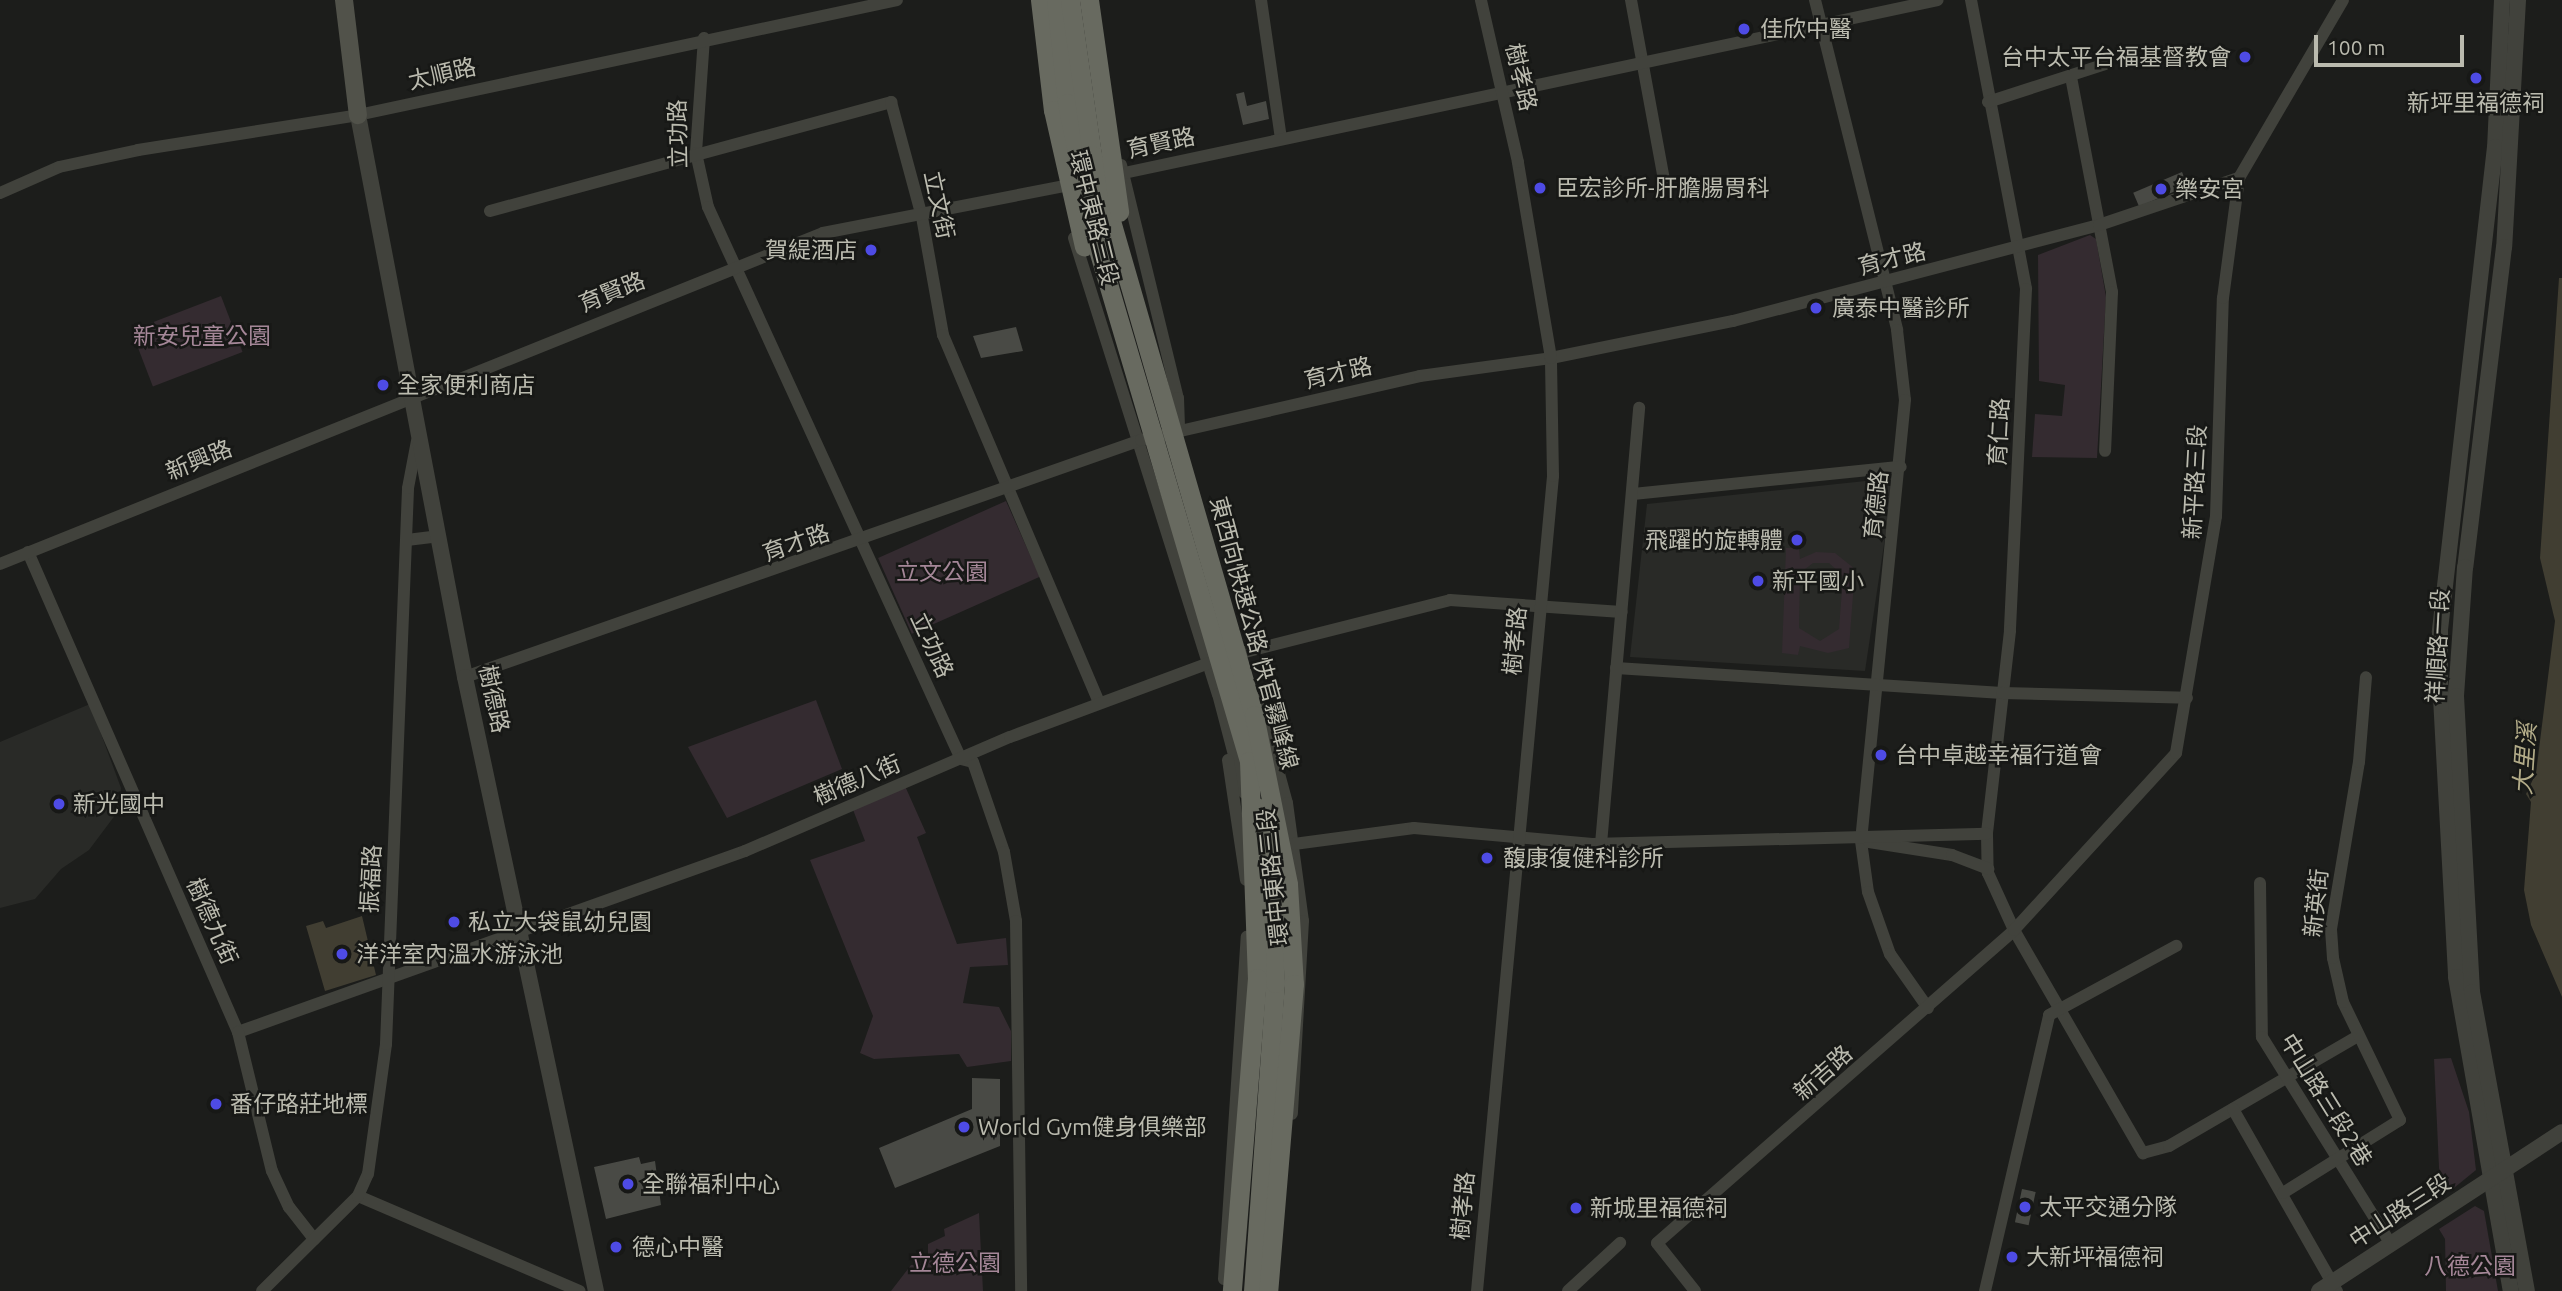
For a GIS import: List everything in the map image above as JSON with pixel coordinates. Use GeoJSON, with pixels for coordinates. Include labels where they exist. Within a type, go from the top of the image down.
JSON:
{"type":"FeatureCollection","features":[{"type":"Feature","properties":{"kind":"highway"},"geometry":{"type":"LineString","coordinates":[[1040,0],[1053,110],[1076,217],[1091,273],[1125,345]]}},
{"type":"Feature","properties":{"kind":"highway","name":"東西向快速公路 快官霧峰線"},"geometry":{"type":"LineString","coordinates":[[1056,0],[1081,177],[1125,345],[1249,761],[1273,917],[1275,983],[1253,1291]]}},
{"type":"Feature","properties":{"kind":"highway","name":"東西向快速公路 快官霧峰線"},"geometry":{"type":"LineString","coordinates":[[1070,0],[1092,155],[1254,715],[1288,884],[1294,984],[1268,1291]]}},
{"type":"Feature","properties":{"kind":"highway"},"geometry":{"type":"LineString","coordinates":[[1089,0],[1100,108],[1146,340]]}},
{"type":"Feature","properties":{"kind":"highway"},"geometry":{"type":"LineString","coordinates":[[1232,1291],[1257,978],[1249,761]]}},
{"type":"Feature","properties":{"kind":"main road"},"geometry":{"type":"LineString","coordinates":[[344,0],[358,115]]}},
{"type":"Feature","properties":{"kind":"street","name":"太順路"},"geometry":{"type":"LineString","coordinates":[[0,193],[86,162],[358,115],[704,38],[897,0]]}},
{"type":"Feature","properties":{"kind":"street","name":"環中東路三段"},"geometry":{"type":"LineString","coordinates":[[1034,0],[1068,186],[1108,354],[1141,440],[1218,694],[1249,813],[1263,920],[1240,1291]]}},
{"type":"Feature","properties":{"kind":"street","name":"環中東路三段"},"geometry":{"type":"LineString","coordinates":[[1046,0],[1068,186]]}},
{"type":"Feature","properties":{"kind":"street","name":"環中東路三段"},"geometry":{"type":"LineString","coordinates":[[1080,0],[1090,109],[1104,177],[1245,652],[1294,844],[1303,984],[1278,1291]]}},
{"type":"Feature","properties":{"kind":"street","name":"環中東路三段"},"geometry":{"type":"LineString","coordinates":[[1097,0],[1109,119],[1178,398],[1179,430]]}},
{"type":"Feature","properties":{"kind":"street"},"geometry":{"type":"LineString","coordinates":[[1261,0],[1281,139]]}},
{"type":"Feature","properties":{"kind":"street","name":"樹孝路"},"geometry":{"type":"LineString","coordinates":[[1477,1291],[1538,607],[1553,476],[1552,358],[1503,90],[1481,0]]}},
{"type":"Feature","properties":{"kind":"street"},"geometry":{"type":"LineString","coordinates":[[1631,0],[1664,179]]}},
{"type":"Feature","properties":{"kind":"street","name":"育德路"},"geometry":{"type":"LineString","coordinates":[[1815,0],[1885,283],[1905,400],[1901,467],[1861,841],[1868,892],[1890,954],[1928,1008]]}},
{"type":"Feature","properties":{"kind":"street","name":"育賢路"},"geometry":{"type":"LineString","coordinates":[[415,397],[732,267],[823,233],[922,217],[1503,90],[1938,0]]}},
{"type":"Feature","properties":{"kind":"street","name":"育仁路"},"geometry":{"type":"LineString","coordinates":[[1971,0],[1988,102],[2026,289],[2002,693],[1987,834],[1987,869]]}},
{"type":"Feature","properties":{"kind":"street","name":"新平路三段"},"geometry":{"type":"LineString","coordinates":[[2014,930],[2176,753],[2216,516],[2223,298],[2239,178],[2343,0]]}},
{"type":"Feature","properties":{"kind":"street","name":"祥順路一段"},"geometry":{"type":"LineString","coordinates":[[2502,0],[2483,272],[2440,632],[2453,951],[2499,1174],[2527,1291]]}},
{"type":"Feature","properties":{"kind":"street","name":"祥順路一段"},"geometry":{"type":"LineString","coordinates":[[2511,1291],[2499,1174],[2472,992],[2456,696],[2465,567],[2504,247],[2518,0]]}},
{"type":"Feature","properties":{"kind":"street","name":"立功路"},"geometry":{"type":"LineString","coordinates":[[704,38],[696,153],[708,207],[732,267],[961,759],[973,762],[1004,852],[1016,921],[1021,1291]]}},
{"type":"Feature","properties":{"kind":"street"},"geometry":{"type":"LineString","coordinates":[[1988,102],[2106,64]]}},
{"type":"Feature","properties":{"kind":"street"},"geometry":{"type":"LineString","coordinates":[[2071,77],[2112,292],[2105,451]]}},
{"type":"Feature","properties":{"kind":"street","name":"立文街"},"geometry":{"type":"LineString","coordinates":[[490,211],[891,102],[922,217],[943,335],[1011,488],[1100,703]]}},
{"type":"Feature","properties":{"kind":"street","name":"樹德路"},"geometry":{"type":"LineString","coordinates":[[358,115],[415,397],[465,677],[596,1291]]}},
{"type":"Feature","properties":{"kind":"street","name":"育才路"},"geometry":{"type":"LineString","coordinates":[[465,677],[862,542],[1141,440],[1420,376],[1552,358],[1885,283],[2099,225],[2239,178]]}},
{"type":"Feature","properties":{"kind":"street","name":"新興路"},"geometry":{"type":"LineString","coordinates":[[0,564],[415,397]]}},
{"type":"Feature","properties":{"kind":"street"},"geometry":{"type":"LineString","coordinates":[[1601,844],[1639,408]]}},
{"type":"Feature","properties":{"kind":"street","name":"振福路"},"geometry":{"type":"LineString","coordinates":[[262,1291],[358,1196],[368,1174],[382,1079],[408,486],[420,427]]}},
{"type":"Feature","properties":{"kind":"street"},"geometry":{"type":"LineString","coordinates":[[1633,494],[1901,467]]}},
{"type":"Feature","properties":{"kind":"street"},"geometry":{"type":"LineString","coordinates":[[407,540],[440,536]]}},
{"type":"Feature","properties":{"kind":"street","name":"樹德九街"},"geometry":{"type":"LineString","coordinates":[[28,552],[238,1032],[272,1171],[289,1208],[314,1238]]}},
{"type":"Feature","properties":{"kind":"street"},"geometry":{"type":"LineString","coordinates":[[1245,652],[1451,600],[1622,612]]}},
{"type":"Feature","properties":{"kind":"street","name":"樹德八街"},"geometry":{"type":"LineString","coordinates":[[521,935],[745,851],[961,759],[1209,663]]}},
{"type":"Feature","properties":{"kind":"street"},"geometry":{"type":"LineString","coordinates":[[1616,668],[1877,681],[2002,693],[2187,698]]}},
{"type":"Feature","properties":{"kind":"street","name":"新英街"},"geometry":{"type":"LineString","coordinates":[[2336,1159],[2400,1120],[2343,1002],[2331,929],[2359,762],[2366,677]]}},
{"type":"Feature","properties":{"kind":"street","name":"環中東路三段"},"geometry":{"type":"LineString","coordinates":[[1218,694],[1246,885],[1224,1291]]}},
{"type":"Feature","properties":{"kind":"street"},"geometry":{"type":"LineString","coordinates":[[1294,844],[1414,828],[1601,844],[1861,841],[1987,834]]}},
{"type":"Feature","properties":{"kind":"street"},"geometry":{"type":"LineString","coordinates":[[1861,841],[1952,855],[1987,869],[2014,930],[2143,1153],[2169,1146],[2358,1036]]}},
{"type":"Feature","properties":{"kind":"street","name":"中山路三段2巷"},"geometry":{"type":"LineString","coordinates":[[2260,883],[2262,1037],[2283,1081],[2391,1244]]}},
{"type":"Feature","properties":{"kind":"street","name":"新吉路"},"geometry":{"type":"LineString","coordinates":[[1695,1291],[1657,1243],[2014,930]]}},
{"type":"Feature","properties":{"kind":"street"},"geometry":{"type":"LineString","coordinates":[[238,1032],[521,935]]}},
{"type":"Feature","properties":{"kind":"street"},"geometry":{"type":"LineString","coordinates":[[1985,1291],[2049,1015],[2176,946]]}},
{"type":"Feature","properties":{"kind":"street"},"geometry":{"type":"LineString","coordinates":[[2239,1106],[2336,1286]]}},
{"type":"Feature","properties":{"kind":"street","name":"中山路三段"},"geometry":{"type":"LineString","coordinates":[[2319,1291],[2336,1286],[2391,1244],[2562,1132]]}},
{"type":"Feature","properties":{"kind":"street"},"geometry":{"type":"LineString","coordinates":[[2284,1193],[2336,1159]]}},
{"type":"Feature","properties":{"kind":"street"},"geometry":{"type":"LineString","coordinates":[[358,1196],[580,1291]]}},
{"type":"Feature","properties":{"kind":"street"},"geometry":{"type":"LineString","coordinates":[[1568,1291],[1620,1243]]}},
{"type":"Feature","properties":{"kind":"shaded area"},"geometry":{"type":"Polygon","coordinates":[[[2559,278],[2562,278],[2562,997],[2531,925],[2524,890],[2531,802],[2526,794],[2536,773],[2555,621],[2540,558],[2559,278]]]}},
{"type":"Feature","properties":{"kind":"shaded area","name":"新平國小"},"geometry":{"type":"Polygon","coordinates":[[[1894,478],[1865,671],[1630,657],[1647,504],[1894,478]]]}},
{"type":"Feature","properties":{"kind":"shaded area","name":"新光國中"},"geometry":{"type":"Polygon","coordinates":[[[90,704],[121,788],[119,810],[89,850],[61,869],[35,899],[0,908],[0,742],[90,704]]]}},
{"type":"Feature","properties":{"kind":"shaded area","name":"洋洋室內溫水游泳池"},"geometry":{"type":"Polygon","coordinates":[[[362,916],[376,975],[325,991],[306,926],[323,921],[326,928],[362,916]]]}},
{"type":"Feature","properties":{"kind":"green space"},"geometry":{"type":"Polygon","coordinates":[[[2090,235],[2096,239],[2106,297],[2097,458],[2032,457],[2035,414],[2062,416],[2065,385],[2039,381],[2038,255],[2090,235]]]}},
{"type":"Feature","properties":{"kind":"green space","name":"新安兒童公園"},"geometry":{"type":"Polygon","coordinates":[[[221,296],[243,352],[153,386],[131,330],[221,296]]]}},
{"type":"Feature","properties":{"kind":"green space","name":"立文公園"},"geometry":{"type":"Polygon","coordinates":[[[1006,501],[1040,577],[912,634],[878,558],[1006,501]]]}},
{"type":"Feature","properties":{"kind":"green space"},"geometry":{"type":"Polygon","coordinates":[[[1786,548],[1799,548],[1800,559],[1816,552],[1835,553],[1855,569],[1849,648],[1828,653],[1800,646],[1798,655],[1782,653],[1786,548]],[[1813,563],[1800,573],[1799,628],[1820,641],[1839,629],[1843,576],[1829,563],[1813,563]]]}},
{"type":"Feature","properties":{"kind":"green space"},"geometry":{"type":"Polygon","coordinates":[[[816,700],[842,769],[727,818],[688,747],[816,700]]]}},
{"type":"Feature","properties":{"kind":"green space"},"geometry":{"type":"Polygon","coordinates":[[[905,786],[926,833],[917,837],[957,944],[1006,938],[1008,965],[970,967],[963,1003],[999,1007],[1011,1031],[1011,1061],[967,1067],[959,1054],[874,1059],[860,1053],[873,1016],[810,860],[865,841],[852,807],[905,786]]]}},
{"type":"Feature","properties":{"kind":"green space"},"geometry":{"type":"Polygon","coordinates":[[[2451,1058],[2469,1112],[2476,1170],[2449,1192],[2440,1189],[2434,1059],[2451,1058]]]}},
{"type":"Feature","properties":{"kind":"green space","name":"八德公園"},"geometry":{"type":"Polygon","coordinates":[[[2475,1206],[2484,1211],[2498,1291],[2446,1291],[2445,1239],[2439,1229],[2475,1206]]]}},
{"type":"Feature","properties":{"kind":"green space","name":"立德公園"},"geometry":{"type":"Polygon","coordinates":[[[979,1213],[983,1291],[891,1291],[911,1265],[928,1264],[928,1244],[945,1236],[944,1229],[979,1213]]]}},
{"type":"Feature","properties":{"kind":"building"},"geometry":{"type":"Polygon","coordinates":[[[1244,92],[1247,106],[1266,101],[1269,119],[1243,125],[1236,94],[1244,92]]]}},
{"type":"Feature","properties":{"kind":"building","name":"樂安宮"},"geometry":{"type":"Polygon","coordinates":[[[2182,172],[2188,186],[2139,207],[2133,193],[2182,172]]]}},
{"type":"Feature","properties":{"kind":"building"},"geometry":{"type":"Polygon","coordinates":[[[1016,327],[1023,351],[981,358],[973,336],[1016,327]]]}},
{"type":"Feature","properties":{"kind":"building","name":"World Gym健身俱樂部"},"geometry":{"type":"Polygon","coordinates":[[[972,1078],[1000,1079],[1000,1146],[895,1188],[879,1148],[972,1109],[972,1078]]]}},
{"type":"Feature","properties":{"kind":"building","name":"全聯福利中心"},"geometry":{"type":"Polygon","coordinates":[[[639,1157],[641,1164],[655,1161],[661,1205],[606,1219],[594,1167],[639,1157]]]}},
{"type":"Feature","properties":{"kind":"building","name":"太平交通分隊"},"geometry":{"type":"Polygon","coordinates":[[[2022,1189],[2036,1192],[2029,1225],[2015,1222],[2022,1189]]]}},
{"type":"Feature","properties":{"kind":"place","name":"佳欣中醫"},"geometry":{"type":"Point","coordinates":[1744,29]}},
{"type":"Feature","properties":{"kind":"place","name":"台中太平台福基督教會"},"geometry":{"type":"Point","coordinates":[2245,57]}},
{"type":"Feature","properties":{"kind":"place","name":"新坪里福德祠"},"geometry":{"type":"Point","coordinates":[2476,78]}},
{"type":"Feature","properties":{"kind":"place","name":"臣宏診所-肝膽腸胃科"},"geometry":{"type":"Point","coordinates":[1540,188]}},
{"type":"Feature","properties":{"kind":"place","name":"樂安宮"},"geometry":{"type":"Point","coordinates":[2161,189]}},
{"type":"Feature","properties":{"kind":"place","name":"賀緹酒店"},"geometry":{"type":"Point","coordinates":[871,250]}},
{"type":"Feature","properties":{"kind":"place","name":"廣泰中醫診所"},"geometry":{"type":"Point","coordinates":[1816,308]}},
{"type":"Feature","properties":{"kind":"place","name":"全家便利商店"},"geometry":{"type":"Point","coordinates":[383,385]}},
{"type":"Feature","properties":{"kind":"place","name":"飛躍的旋轉體"},"geometry":{"type":"Point","coordinates":[1797,540]}},
{"type":"Feature","properties":{"kind":"place","name":"新平國小"},"geometry":{"type":"Point","coordinates":[1758,581]}},
{"type":"Feature","properties":{"kind":"place","name":"台中卓越幸福行道會"},"geometry":{"type":"Point","coordinates":[1881,755]}},
{"type":"Feature","properties":{"kind":"place","name":"新光國中"},"geometry":{"type":"Point","coordinates":[59,804]}},
{"type":"Feature","properties":{"kind":"place","name":"馥康復健科診所"},"geometry":{"type":"Point","coordinates":[1487,858]}},
{"type":"Feature","properties":{"kind":"place","name":"私立大袋鼠幼兒園"},"geometry":{"type":"Point","coordinates":[454,922]}},
{"type":"Feature","properties":{"kind":"place","name":"洋洋室內溫水游泳池"},"geometry":{"type":"Point","coordinates":[342,954]}},
{"type":"Feature","properties":{"kind":"place","name":"番仔路莊地標"},"geometry":{"type":"Point","coordinates":[216,1104]}},
{"type":"Feature","properties":{"kind":"place","name":"World Gym健身俱樂部"},"geometry":{"type":"Point","coordinates":[964,1127]}},
{"type":"Feature","properties":{"kind":"place","name":"全聯福利中心"},"geometry":{"type":"Point","coordinates":[628,1184]}},
{"type":"Feature","properties":{"kind":"place","name":"太平交通分隊"},"geometry":{"type":"Point","coordinates":[2025,1207]}},
{"type":"Feature","properties":{"kind":"place","name":"新城里福德祠"},"geometry":{"type":"Point","coordinates":[1576,1208]}},
{"type":"Feature","properties":{"kind":"place","name":"德心中醫"},"geometry":{"type":"Point","coordinates":[616,1247]}},
{"type":"Feature","properties":{"kind":"place","name":"大新坪福德祠"},"geometry":{"type":"Point","coordinates":[2012,1257]}},
{"type":"Feature","properties":{"kind":"water label","name":"大里溪"},"geometry":{"type":"Point","coordinates":[2525,759]}}]}
